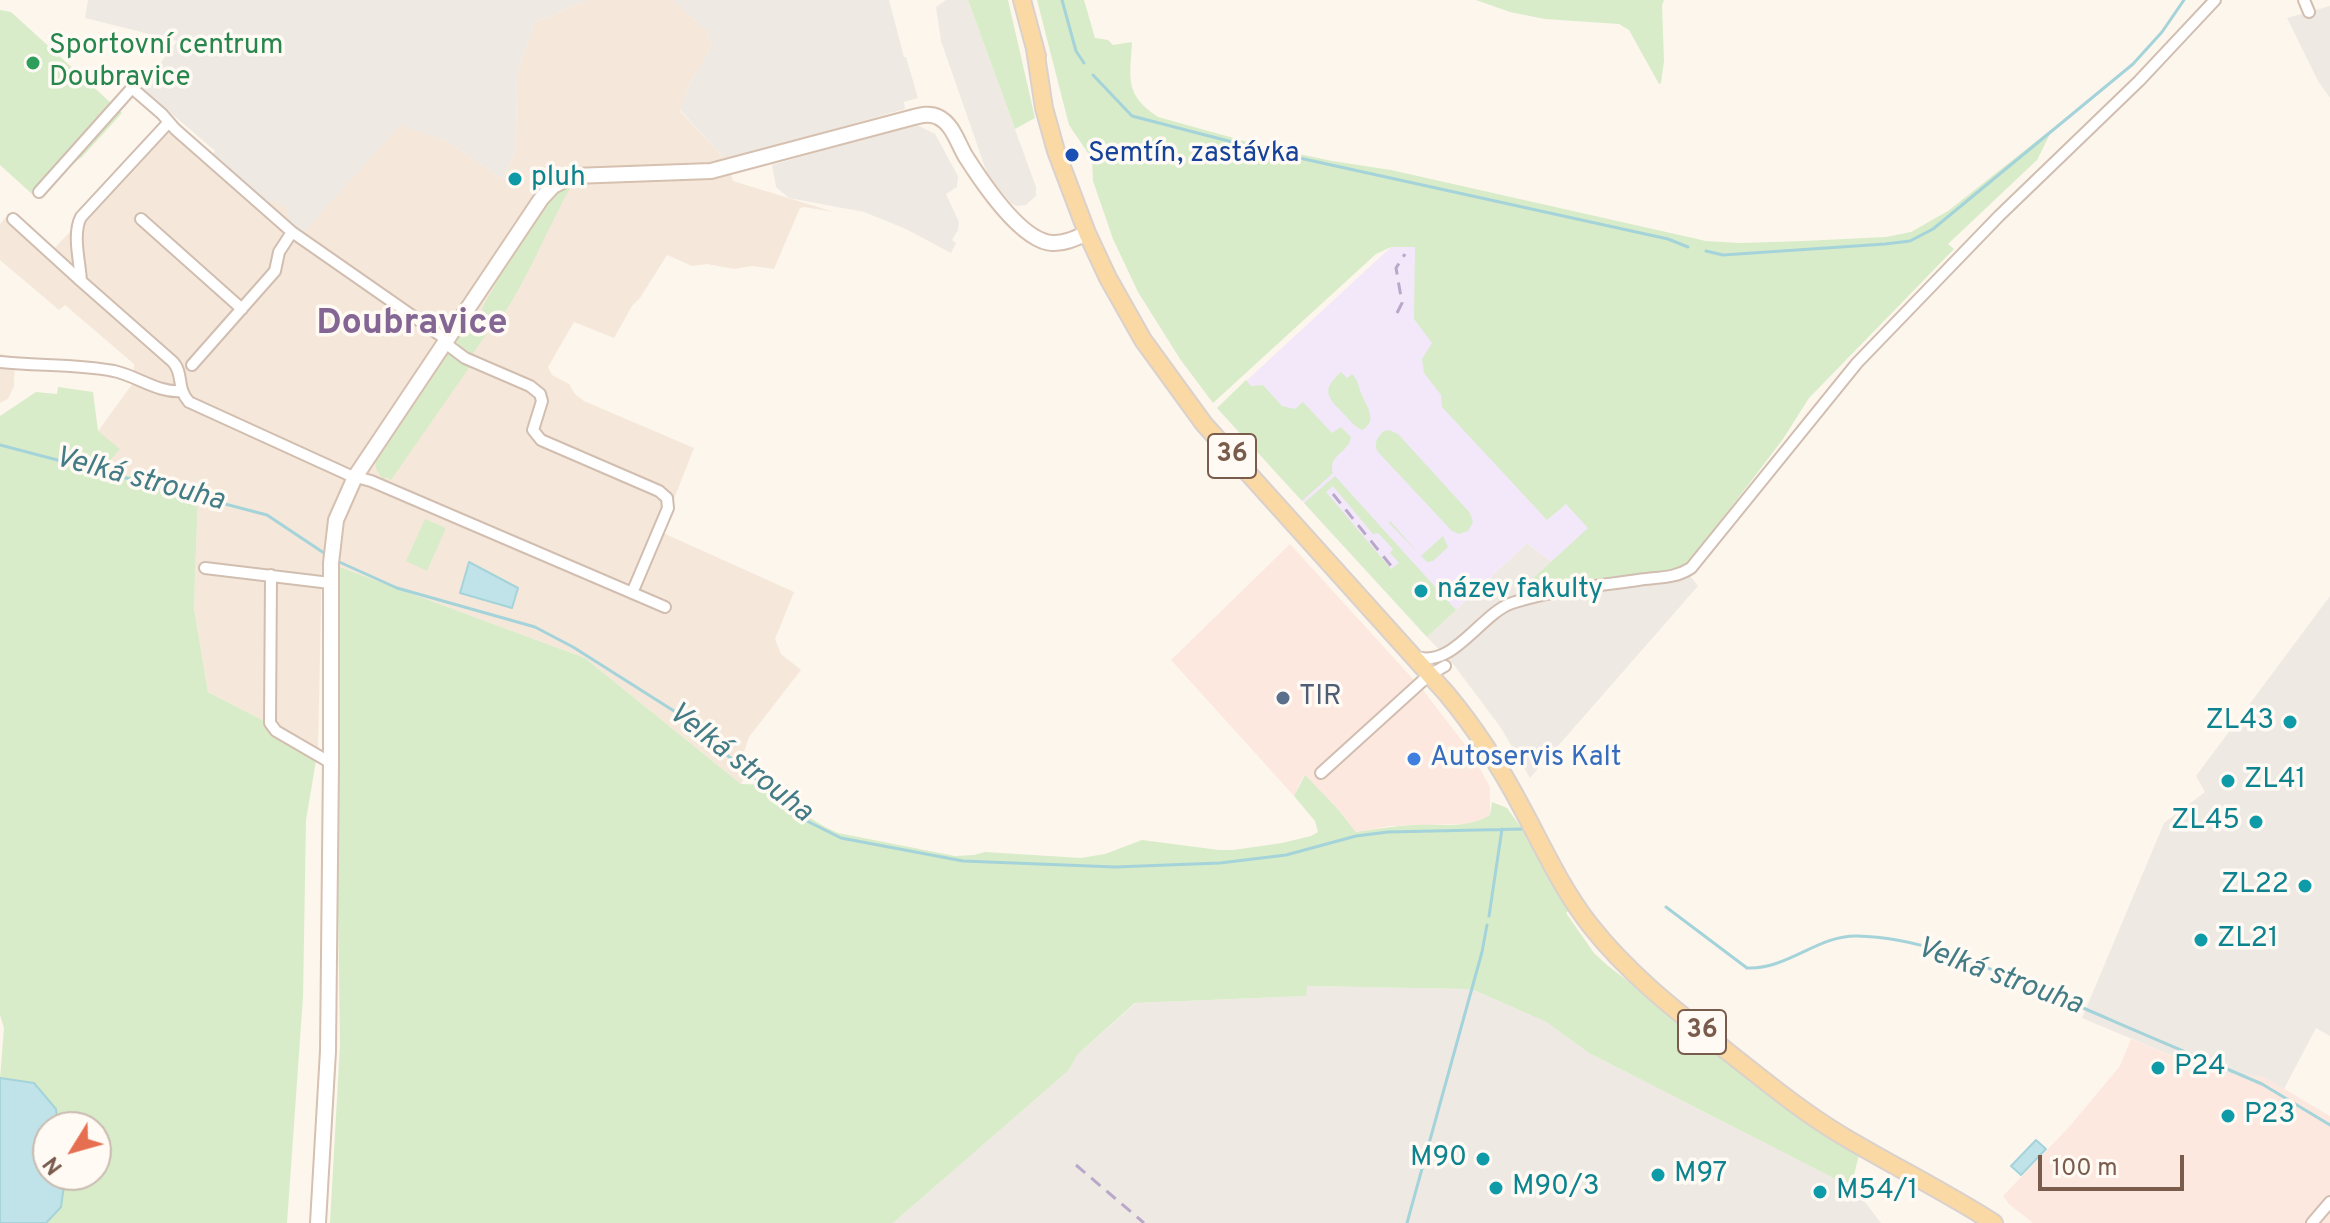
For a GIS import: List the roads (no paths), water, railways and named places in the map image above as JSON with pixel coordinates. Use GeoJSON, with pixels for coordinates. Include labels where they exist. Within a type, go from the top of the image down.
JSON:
{"type":"FeatureCollection","features":[{"type":"Feature","properties":{"kind":"main road","name":"36"},"geometry":{"type":"LineString","coordinates":[[1022,0],[1035,49],[1048,125],[1068,182],[1087,233],[1118,298],[1149,349],[1185,401],[1221,444],[1446,693],[1487,749],[1557,877],[1591,927],[1651,990],[1779,1092],[1821,1122],[1994,1223]]}},
{"type":"Feature","properties":{"kind":"street"},"geometry":{"type":"LineString","coordinates":[[1410,654],[1422,659],[1437,657],[1464,641],[1508,604],[1568,591],[1667,577],[1691,568],[1857,363],[1999,216],[2139,81],[2215,0]]}},
{"type":"Feature","properties":{"kind":"street"},"geometry":{"type":"LineString","coordinates":[[2304,0],[2309,12]]}},
{"type":"Feature","properties":{"kind":"street"},"geometry":{"type":"LineString","coordinates":[[39,192],[132,88],[292,232],[469,360],[535,389],[542,401],[533,430],[541,440],[659,491],[667,498],[668,508],[632,593]]}},
{"type":"Feature","properties":{"kind":"street"},"geometry":{"type":"LineString","coordinates":[[318,1223],[328,1051],[330,583],[336,520],[355,477],[541,199],[553,186],[581,174],[711,171],[921,115],[933,115],[946,123],[986,186],[1029,233],[1055,243],[1087,233]]}},
{"type":"Feature","properties":{"kind":"street"},"geometry":{"type":"LineString","coordinates":[[81,281],[78,222],[169,122]]}},
{"type":"Feature","properties":{"kind":"street"},"geometry":{"type":"LineString","coordinates":[[13,219],[173,362],[178,371],[181,391],[185,399],[195,406],[665,607]]}},
{"type":"Feature","properties":{"kind":"street"},"geometry":{"type":"LineString","coordinates":[[141,219],[242,309]]}},
{"type":"Feature","properties":{"kind":"street"},"geometry":{"type":"LineString","coordinates":[[192,365],[275,271],[279,252],[292,232]]}},
{"type":"Feature","properties":{"kind":"street"},"geometry":{"type":"LineString","coordinates":[[0,362],[104,370],[169,392],[181,391]]}},
{"type":"Feature","properties":{"kind":"street"},"geometry":{"type":"LineString","coordinates":[[205,568],[330,583]]}},
{"type":"Feature","properties":{"kind":"street"},"geometry":{"type":"LineString","coordinates":[[271,575],[270,723],[276,731],[331,763]]}},
{"type":"Feature","properties":{"kind":"street"},"geometry":{"type":"LineString","coordinates":[[1446,693],[1442,678],[1445,666],[1464,641]]}},
{"type":"Feature","properties":{"kind":"street"},"geometry":{"type":"LineString","coordinates":[[1429,675],[1437,657]]}},
{"type":"Feature","properties":{"kind":"street"},"geometry":{"type":"LineString","coordinates":[[1321,773],[1429,675],[1445,666]]}},
{"type":"Feature","properties":{"kind":"street"},"geometry":{"type":"LineString","coordinates":[[2312,1223],[2330,1202]]}},
{"type":"Feature","properties":{"kind":"water"},"geometry":{"type":"Polygon","coordinates":[[[469,562],[518,588],[512,608],[460,593],[469,562]]]}},
{"type":"Feature","properties":{"kind":"water"},"geometry":{"type":"Polygon","coordinates":[[[0,1078],[34,1083],[56,1109],[32,1111],[32,1191],[63,1191],[61,1207],[46,1223],[0,1223],[0,1078]]]}},
{"type":"Feature","properties":{"kind":"water"},"geometry":{"type":"Polygon","coordinates":[[[2036,1140],[2046,1149],[2021,1175],[2011,1166],[2036,1140]]]}},
{"type":"Feature","properties":{"kind":"waterway"},"geometry":{"type":"LineString","coordinates":[[1062,0],[1076,51],[1084,63]]}},
{"type":"Feature","properties":{"kind":"waterway"},"geometry":{"type":"LineString","coordinates":[[1706,251],[1723,255],[1885,244],[1910,241],[1933,229],[2133,64],[2162,32],[2184,0]]}},
{"type":"Feature","properties":{"kind":"waterway"},"geometry":{"type":"LineString","coordinates":[[1093,75],[1132,116],[1263,150],[1668,239],[1688,247]]}},
{"type":"Feature","properties":{"kind":"waterway","name":"Velká strouha"},"geometry":{"type":"LineString","coordinates":[[0,445],[267,515],[327,555]]}},
{"type":"Feature","properties":{"kind":"waterway","name":"Velká strouha"},"geometry":{"type":"LineString","coordinates":[[337,561],[397,588],[535,627],[573,647],[674,711],[805,820],[841,838],[963,861],[1115,867],[1220,863],[1286,855],[1356,836],[1388,832],[1524,829]]}},
{"type":"Feature","properties":{"kind":"waterway"},"geometry":{"type":"LineString","coordinates":[[1489,916],[1502,829]]}},
{"type":"Feature","properties":{"kind":"waterway","name":"Velká strouha"},"geometry":{"type":"LineString","coordinates":[[1666,907],[1747,968],[1776,964],[1843,937],[1906,942],[1979,964],[2205,1060]]}},
{"type":"Feature","properties":{"kind":"waterway"},"geometry":{"type":"LineString","coordinates":[[1407,1223],[1487,925]]}},
{"type":"Feature","properties":{"kind":"waterway","name":"Velká strouha"},"geometry":{"type":"LineString","coordinates":[[2213,1063],[2262,1084],[2330,1125]]}},
{"type":"Feature","properties":{"kind":"railway"},"geometry":{"type":"LineString","coordinates":[[1397,313],[1402,303],[1396,268],[1405,254]]}},
{"type":"Feature","properties":{"kind":"railway"},"geometry":{"type":"LineString","coordinates":[[1333,494],[1392,567]]}},
{"type":"Feature","properties":{"kind":"railway"},"geometry":{"type":"LineString","coordinates":[[1076,1165],[1144,1223]]}},
{"type":"Feature","properties":{"kind":"place","name":"Sportovní centrum Doubravice"},"geometry":{"type":"Point","coordinates":[33,63]}},
{"type":"Feature","properties":{"kind":"place","name":"Semtín, zastávka"},"geometry":{"type":"Point","coordinates":[1072,155]}},
{"type":"Feature","properties":{"kind":"place","name":"pluh"},"geometry":{"type":"Point","coordinates":[515,179]}},
{"type":"Feature","properties":{"kind":"place","name":"název fakulty"},"geometry":{"type":"Point","coordinates":[1421,591]}},
{"type":"Feature","properties":{"kind":"place","name":"TIR"},"geometry":{"type":"Point","coordinates":[1283,698]}},
{"type":"Feature","properties":{"kind":"place","name":"ZL43"},"geometry":{"type":"Point","coordinates":[2290,722]}},
{"type":"Feature","properties":{"kind":"place","name":"Autoservis Kalt"},"geometry":{"type":"Point","coordinates":[1414,759]}},
{"type":"Feature","properties":{"kind":"place","name":"ZL41"},"geometry":{"type":"Point","coordinates":[2228,781]}},
{"type":"Feature","properties":{"kind":"place","name":"ZL45"},"geometry":{"type":"Point","coordinates":[2256,822]}},
{"type":"Feature","properties":{"kind":"place","name":"ZL22"},"geometry":{"type":"Point","coordinates":[2305,886]}},
{"type":"Feature","properties":{"kind":"place","name":"ZL21"},"geometry":{"type":"Point","coordinates":[2201,940]}},
{"type":"Feature","properties":{"kind":"place","name":"P24"},"geometry":{"type":"Point","coordinates":[2158,1068]}},
{"type":"Feature","properties":{"kind":"place","name":"P23"},"geometry":{"type":"Point","coordinates":[2228,1116]}},
{"type":"Feature","properties":{"kind":"place","name":"M90"},"geometry":{"type":"Point","coordinates":[1483,1159]}},
{"type":"Feature","properties":{"kind":"place","name":"M97"},"geometry":{"type":"Point","coordinates":[1658,1175]}},
{"type":"Feature","properties":{"kind":"place","name":"M90/3"},"geometry":{"type":"Point","coordinates":[1496,1188]}},
{"type":"Feature","properties":{"kind":"place","name":"M54/1"},"geometry":{"type":"Point","coordinates":[1820,1192]}},
{"type":"Feature","properties":{"kind":"district","name":"Doubravice"},"geometry":{"type":"Point","coordinates":[412,326]}}]}
